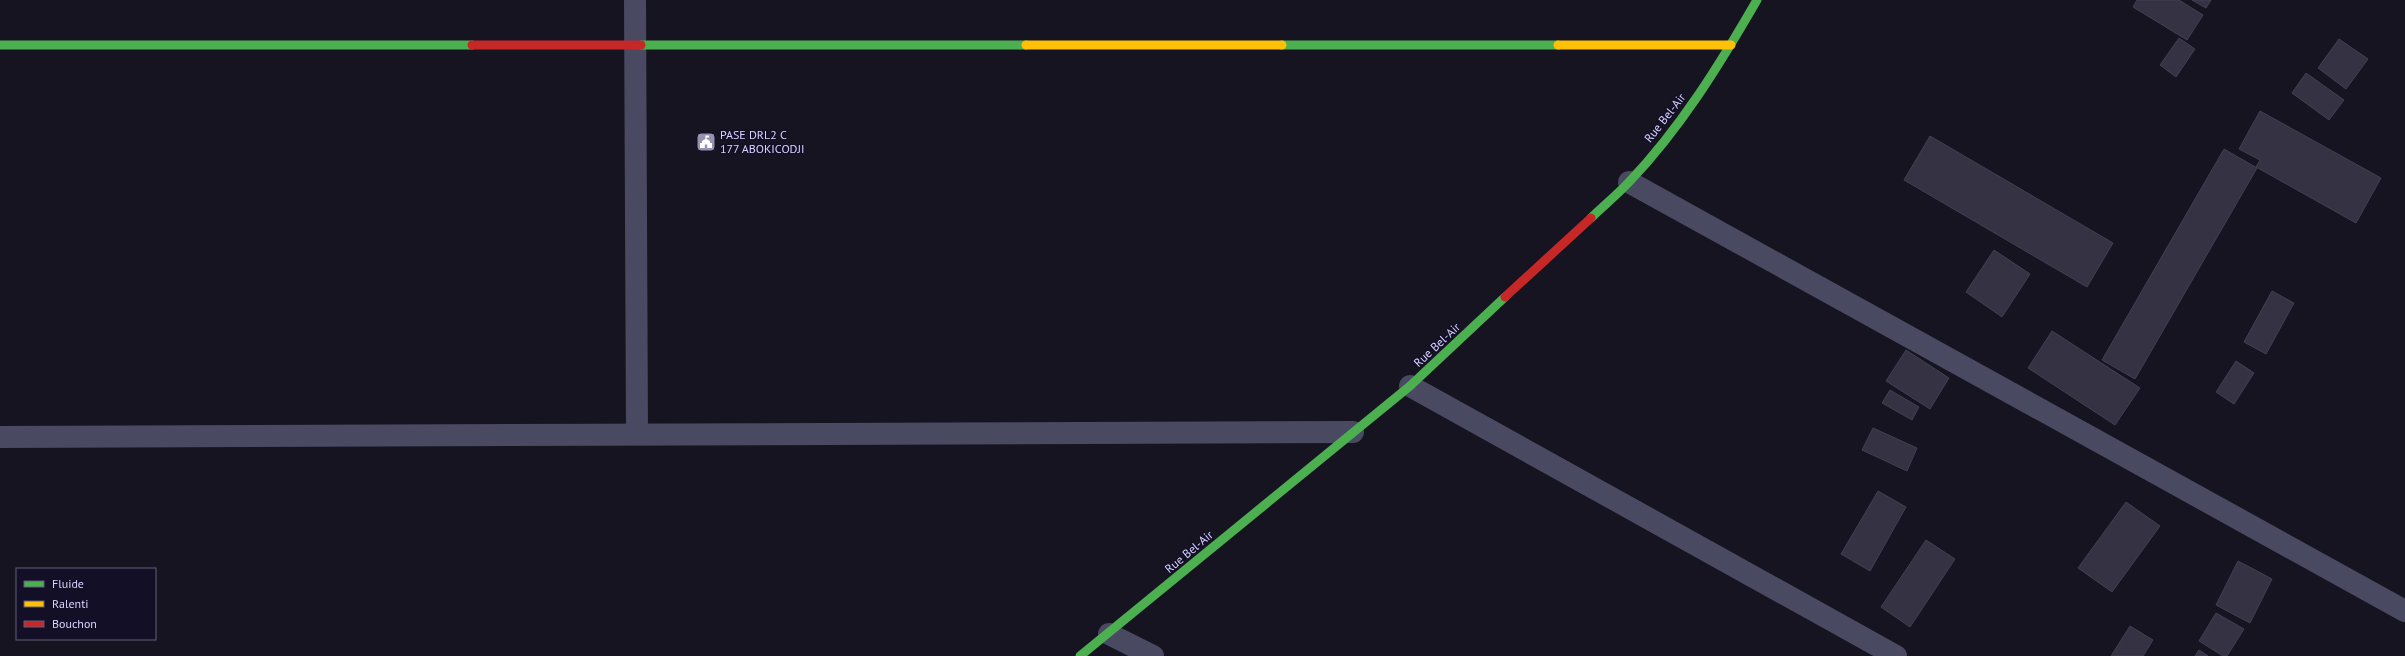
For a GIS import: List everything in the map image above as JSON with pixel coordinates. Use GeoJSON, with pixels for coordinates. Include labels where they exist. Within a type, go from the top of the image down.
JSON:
{"type":"FeatureCollection","features":[{"type":"Feature","properties":{"kind":"street"},"geometry":{"type":"LineString","coordinates":[[635,0],[637,434]]}},
{"type":"Feature","properties":{"kind":"street","name":"Rue Bel-Air"},"geometry":{"type":"LineString","coordinates":[[1080,656],[1109,634],[1410,386],[1629,182],[1687,111],[1731,45],[1757,0]]}},
{"type":"Feature","properties":{"kind":"street"},"geometry":{"type":"LineString","coordinates":[[0,45],[1731,45]]}},
{"type":"Feature","properties":{"kind":"street"},"geometry":{"type":"LineString","coordinates":[[1629,182],[2405,611]]}},
{"type":"Feature","properties":{"kind":"street"},"geometry":{"type":"LineString","coordinates":[[1410,386],[1896,656]]}},
{"type":"Feature","properties":{"kind":"street"},"geometry":{"type":"LineString","coordinates":[[0,437],[1353,432]]}},
{"type":"Feature","properties":{"kind":"street"},"geometry":{"type":"LineString","coordinates":[[1109,634],[1153,656]]}},
{"type":"Feature","properties":{"kind":"building"},"geometry":{"type":"Polygon","coordinates":[[[2137,0],[2179,0],[2203,15],[2187,40],[2133,7],[2137,0]]]}},
{"type":"Feature","properties":{"kind":"building"},"geometry":{"type":"Polygon","coordinates":[[[2192,0],[2211,0],[2206,8],[2192,0]]]}},
{"type":"Feature","properties":{"kind":"building"},"geometry":{"type":"Polygon","coordinates":[[[2179,38],[2195,49],[2176,77],[2160,65],[2179,38]]]}},
{"type":"Feature","properties":{"kind":"building"},"geometry":{"type":"Polygon","coordinates":[[[2339,39],[2368,59],[2346,89],[2318,68],[2339,39]]]}},
{"type":"Feature","properties":{"kind":"building"},"geometry":{"type":"Polygon","coordinates":[[[2306,73],[2344,100],[2329,120],[2292,93],[2306,73]]]}},
{"type":"Feature","properties":{"kind":"building"},"geometry":{"type":"Polygon","coordinates":[[[2260,111],[2381,178],[2356,223],[2256,167],[2260,160],[2239,149],[2260,111]]]}},
{"type":"Feature","properties":{"kind":"building"},"geometry":{"type":"Polygon","coordinates":[[[1930,136],[2113,243],[2087,287],[1904,180],[1930,136]]]}},
{"type":"Feature","properties":{"kind":"building"},"geometry":{"type":"Polygon","coordinates":[[[2224,149],[2257,168],[2135,379],[2102,360],[2224,149]]]}},
{"type":"Feature","properties":{"kind":"building"},"geometry":{"type":"Polygon","coordinates":[[[1994,250],[2030,274],[2002,317],[1966,292],[1994,250]]]}},
{"type":"Feature","properties":{"kind":"building"},"geometry":{"type":"Polygon","coordinates":[[[2272,291],[2294,303],[2266,354],[2244,342],[2272,291]]]}},
{"type":"Feature","properties":{"kind":"building"},"geometry":{"type":"Polygon","coordinates":[[[2052,331],[2140,388],[2115,425],[2028,368],[2052,331]]]}},
{"type":"Feature","properties":{"kind":"building"},"geometry":{"type":"Polygon","coordinates":[[[1906,350],[1949,378],[1930,409],[1886,381],[1906,350]]]}},
{"type":"Feature","properties":{"kind":"building"},"geometry":{"type":"Polygon","coordinates":[[[2236,361],[2254,373],[2234,404],[2216,392],[2236,361]]]}},
{"type":"Feature","properties":{"kind":"building"},"geometry":{"type":"Polygon","coordinates":[[[1890,390],[1919,407],[1912,420],[1882,403],[1890,390]]]}},
{"type":"Feature","properties":{"kind":"building"},"geometry":{"type":"Polygon","coordinates":[[[1873,428],[1917,448],[1907,471],[1862,450],[1873,428]]]}},
{"type":"Feature","properties":{"kind":"building"},"geometry":{"type":"Polygon","coordinates":[[[1878,491],[1906,507],[1870,571],[1841,554],[1878,491]]]}},
{"type":"Feature","properties":{"kind":"building"},"geometry":{"type":"Polygon","coordinates":[[[2126,502],[2160,526],[2112,592],[2078,568],[2126,502]]]}},
{"type":"Feature","properties":{"kind":"building"},"geometry":{"type":"Polygon","coordinates":[[[1926,540],[1955,559],[1910,627],[1881,607],[1926,540]]]}},
{"type":"Feature","properties":{"kind":"building"},"geometry":{"type":"Polygon","coordinates":[[[2238,561],[2272,579],[2250,623],[2216,605],[2238,561]]]}},
{"type":"Feature","properties":{"kind":"building"},"geometry":{"type":"Polygon","coordinates":[[[2216,613],[2244,629],[2227,656],[2223,656],[2199,641],[2216,613]]]}},
{"type":"Feature","properties":{"kind":"building"},"geometry":{"type":"Polygon","coordinates":[[[2130,626],[2153,640],[2143,656],[2111,656],[2130,626]]]}},
{"type":"Feature","properties":{"kind":"building"},"geometry":{"type":"Polygon","coordinates":[[[2199,650],[2208,656],[2195,656],[2199,650]]]}},
{"type":"Feature","properties":{"kind":"traffic: fast"},"geometry":{"type":"LineString","coordinates":[[1591,218],[1648,162],[1682,118],[1714,72],[1757,0]]}},
{"type":"Feature","properties":{"kind":"traffic: fast"},"geometry":{"type":"LineString","coordinates":[[0,45],[472,45]]}},
{"type":"Feature","properties":{"kind":"traffic: fast"},"geometry":{"type":"LineString","coordinates":[[641,45],[1026,45]]}},
{"type":"Feature","properties":{"kind":"traffic: fast"},"geometry":{"type":"LineString","coordinates":[[1282,45],[1558,45]]}},
{"type":"Feature","properties":{"kind":"traffic: fast"},"geometry":{"type":"LineString","coordinates":[[1080,656],[1410,386],[1505,297]]}},
{"type":"Feature","properties":{"kind":"traffic: slow"},"geometry":{"type":"LineString","coordinates":[[1026,45],[1282,45]]}},
{"type":"Feature","properties":{"kind":"traffic: slow"},"geometry":{"type":"LineString","coordinates":[[1558,45],[1731,45]]}},
{"type":"Feature","properties":{"kind":"traffic: jam"},"geometry":{"type":"LineString","coordinates":[[472,45],[641,45]]}},
{"type":"Feature","properties":{"kind":"traffic: jam"},"geometry":{"type":"LineString","coordinates":[[1505,297],[1591,218]]}},
{"type":"Feature","properties":{"kind":"place","name":"PASE DRL2 C 177 ABOKICODJI"},"geometry":{"type":"Point","coordinates":[706,142]}}]}
